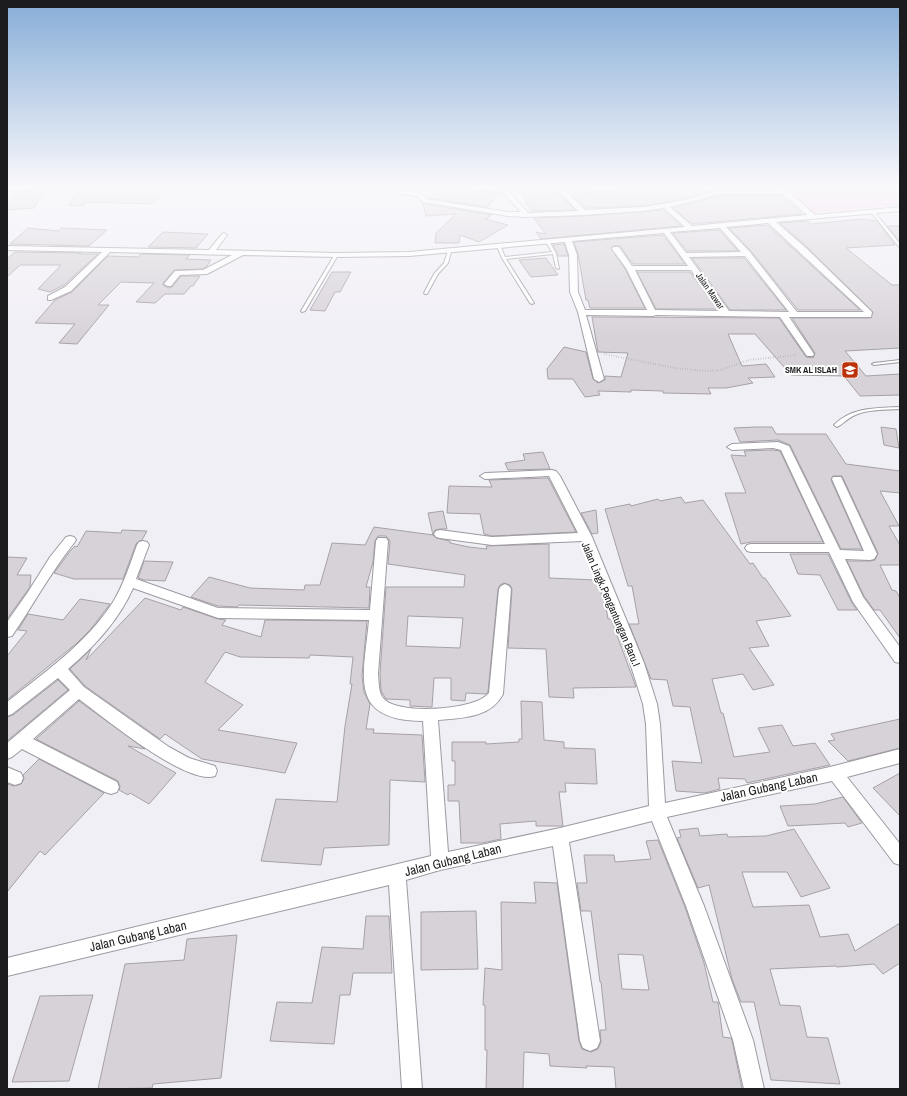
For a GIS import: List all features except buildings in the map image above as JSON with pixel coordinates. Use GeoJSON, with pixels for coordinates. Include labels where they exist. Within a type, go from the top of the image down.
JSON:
{"type":"FeatureCollection","features":[{"type":"Feature","properties":{"kind":"street"},"geometry":{"type":"LineString","coordinates":[[211,252],[223,236]]}},
{"type":"Feature","properties":{"kind":"street"},"geometry":{"type":"LineString","coordinates":[[7,248],[336,255],[409,254],[449,252],[499,246],[616,236]]}},
{"type":"Feature","properties":{"kind":"street","name":"Jalan Mawar"},"geometry":{"type":"LineString","coordinates":[[670,236],[726,313]]}},
{"type":"Feature","properties":{"kind":"street"},"geometry":{"type":"LineString","coordinates":[[731,236],[794,313]]}},
{"type":"Feature","properties":{"kind":"street"},"geometry":{"type":"LineString","coordinates":[[582,312],[653,314],[869,314],[787,236]]}},
{"type":"Feature","properties":{"kind":"street"},"geometry":{"type":"LineString","coordinates":[[568,241],[573,255],[574,292],[582,312],[599,379]]}},
{"type":"Feature","properties":{"kind":"street"},"geometry":{"type":"LineString","coordinates":[[616,249],[630,268],[653,314]]}},
{"type":"Feature","properties":{"kind":"street"},"geometry":{"type":"LineString","coordinates":[[51,298],[68,289],[108,250]]}},
{"type":"Feature","properties":{"kind":"street"},"geometry":{"type":"LineString","coordinates":[[168,284],[178,273],[204,272],[241,253]]}},
{"type":"Feature","properties":{"kind":"street"},"geometry":{"type":"LineString","coordinates":[[685,255],[747,254]]}},
{"type":"Feature","properties":{"kind":"street"},"geometry":{"type":"LineString","coordinates":[[630,268],[694,268]]}},
{"type":"Feature","properties":{"kind":"street"},"geometry":{"type":"LineString","coordinates":[[782,313],[810,354]]}},
{"type":"Feature","properties":{"kind":"street"},"geometry":{"type":"LineString","coordinates":[[732,447],[778,445],[785,448],[862,605],[900,658]]}},
{"type":"Feature","properties":{"kind":"street"},"geometry":{"type":"LineString","coordinates":[[485,476],[552,473],[555,476],[586,537]]}},
{"type":"Feature","properties":{"kind":"street"},"geometry":{"type":"LineString","coordinates":[[751,548],[835,551],[870,556],[871,554],[837,479]]}},
{"type":"Feature","properties":{"kind":"street","name":"Jalan Lingk.Pengantungan Baru.I"},"geometry":{"type":"LineString","coordinates":[[440,534],[492,541],[586,537],[637,664],[650,704],[653,724],[657,812],[695,906],[740,1033],[754,1089]]}},
{"type":"Feature","properties":{"kind":"street"},"geometry":{"type":"LineString","coordinates":[[7,632],[33,595],[54,560],[70,540]]}},
{"type":"Feature","properties":{"kind":"street"},"geometry":{"type":"LineString","coordinates":[[382,541],[371,674],[372,687],[376,699],[381,706],[411,715],[430,715],[484,706],[493,701],[496,694],[505,589]]}},
{"type":"Feature","properties":{"kind":"street"},"geometry":{"type":"LineString","coordinates":[[7,710],[82,649],[103,627],[119,604],[130,582],[143,545]]}},
{"type":"Feature","properties":{"kind":"street"},"geometry":{"type":"LineString","coordinates":[[130,582],[218,613],[376,615]]}},
{"type":"Feature","properties":{"kind":"street"},"geometry":{"type":"LineString","coordinates":[[58,668],[79,692],[164,752],[185,764],[209,771]]}},
{"type":"Feature","properties":{"kind":"street"},"geometry":{"type":"LineString","coordinates":[[7,752],[79,692]]}},
{"type":"Feature","properties":{"kind":"street"},"geometry":{"type":"LineString","coordinates":[[430,715],[440,862]]}},
{"type":"Feature","properties":{"kind":"street"},"geometry":{"type":"LineString","coordinates":[[20,740],[111,787]]}},
{"type":"Feature","properties":{"kind":"street","name":"Jalan Gubang Laban"},"geometry":{"type":"LineString","coordinates":[[7,967],[397,874],[440,862],[835,773],[900,756]]}},
{"type":"Feature","properties":{"kind":"street"},"geometry":{"type":"LineString","coordinates":[[835,773],[900,857]]}},
{"type":"Feature","properties":{"kind":"street"},"geometry":{"type":"LineString","coordinates":[[560,836],[590,1041]]}},
{"type":"Feature","properties":{"kind":"street"},"geometry":{"type":"LineString","coordinates":[[397,874],[412,1089]]}},
{"type":"Feature","properties":{"kind":"lane"},"geometry":{"type":"LineString","coordinates":[[892,236],[900,246]]}},
{"type":"Feature","properties":{"kind":"lane"},"geometry":{"type":"LineString","coordinates":[[548,242],[554,253],[558,268]]}},
{"type":"Feature","properties":{"kind":"lane"},"geometry":{"type":"LineString","coordinates":[[499,246],[504,258],[532,303]]}},
{"type":"Feature","properties":{"kind":"lane"},"geometry":{"type":"LineString","coordinates":[[426,293],[436,274],[446,262],[449,252]]}},
{"type":"Feature","properties":{"kind":"lane"},"geometry":{"type":"LineString","coordinates":[[504,258],[554,253]]}},
{"type":"Feature","properties":{"kind":"lane"},"geometry":{"type":"LineString","coordinates":[[303,311],[336,255]]}},
{"type":"Feature","properties":{"kind":"lane"},"geometry":{"type":"LineString","coordinates":[[874,364],[900,361]]}},
{"type":"Feature","properties":{"kind":"lane"},"geometry":{"type":"LineString","coordinates":[[837,425],[846,416],[857,411],[900,408]]}},
{"type":"Feature","properties":{"kind":"path"},"geometry":{"type":"LineString","coordinates":[[592,352],[681,368],[716,371],[724,370],[748,360],[810,354]]}},
{"type":"Feature","properties":{"kind":"place","name":"SMK AL ISLAH"},"geometry":{"type":"Point","coordinates":[850,370]}}]}
